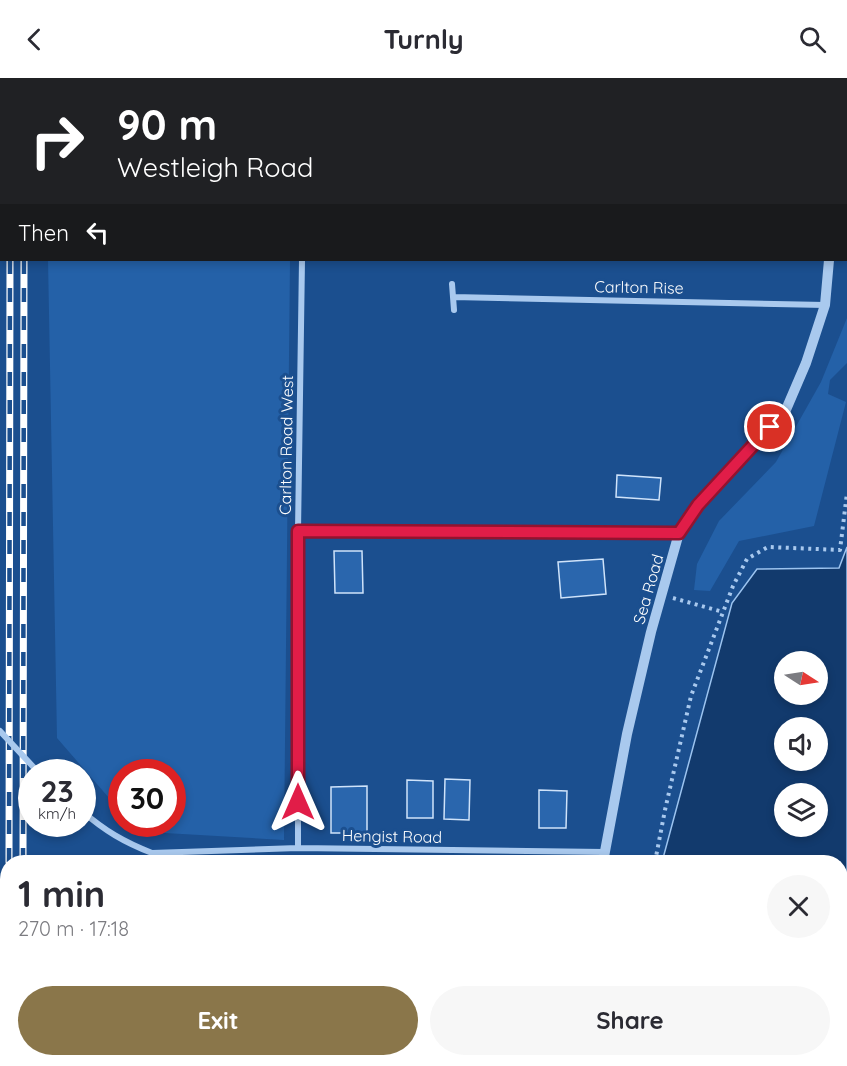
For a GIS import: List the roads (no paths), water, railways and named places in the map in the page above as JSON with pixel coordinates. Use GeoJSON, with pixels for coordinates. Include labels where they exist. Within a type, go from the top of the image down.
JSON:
{"type":"FeatureCollection","features":[{"type":"Feature","properties":{"kind":"street","name":"Carlton Road West"},"geometry":{"type":"LineString","coordinates":[[298,848],[298,531],[302,261]]}},
{"type":"Feature","properties":{"kind":"street","name":"Sea Road"},"geometry":{"type":"LineString","coordinates":[[604,855],[627,734],[661,595],[679,533],[698,505],[785,412],[806,363],[825,305],[829,261]]}},
{"type":"Feature","properties":{"kind":"street"},"geometry":{"type":"LineString","coordinates":[[452,284],[454,310]]}},
{"type":"Feature","properties":{"kind":"street","name":"Carlton Rise"},"geometry":{"type":"LineString","coordinates":[[453,297],[825,305]]}},
{"type":"Feature","properties":{"kind":"street"},"geometry":{"type":"LineString","coordinates":[[298,531],[679,533]]}},
{"type":"Feature","properties":{"kind":"street"},"geometry":{"type":"LineString","coordinates":[[0,731],[26,759]]}},
{"type":"Feature","properties":{"kind":"street","name":"Hengist Road"},"geometry":{"type":"LineString","coordinates":[[96,823],[130,844],[152,853],[298,848],[536,855]]}},
{"type":"Feature","properties":{"kind":"railway"},"geometry":{"type":"LineString","coordinates":[[9,855],[10,261]]}},
{"type":"Feature","properties":{"kind":"railway"},"geometry":{"type":"LineString","coordinates":[[23,855],[24,261]]}}]}
